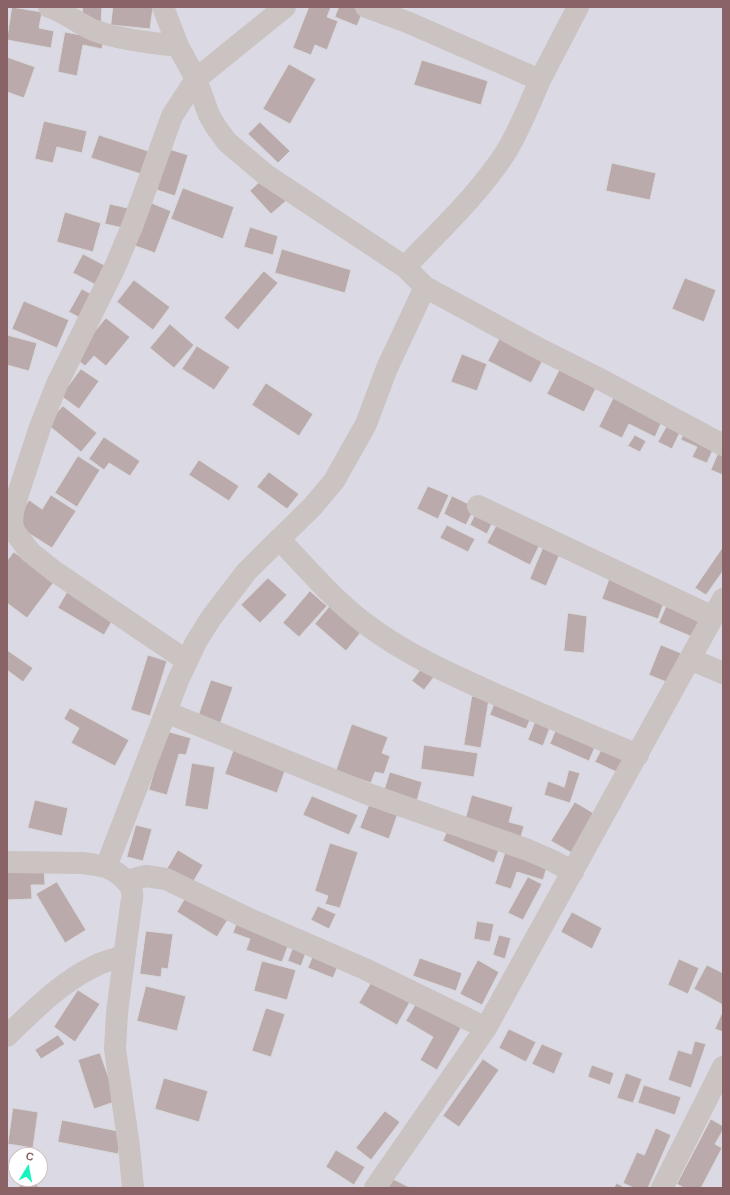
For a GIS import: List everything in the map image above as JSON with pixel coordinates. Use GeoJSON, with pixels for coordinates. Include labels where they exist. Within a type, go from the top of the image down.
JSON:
{"type":"FeatureCollection","features":[{"type":"Feature","properties":{"kind":"lane"},"geometry":{"type":"LineString","coordinates":[[49,7],[58,10],[95,30],[110,35],[178,46]]}},
{"type":"Feature","properties":{"kind":"lane"},"geometry":{"type":"LineString","coordinates":[[163,7],[178,46],[196,79],[209,115],[227,142],[240,154],[276,182],[404,267],[425,287],[536,348],[596,377],[723,445]]}},
{"type":"Feature","properties":{"kind":"lane"},"geometry":{"type":"LineString","coordinates":[[187,661],[54,571],[30,552],[14,532],[12,522],[18,494],[40,428],[57,384],[118,260],[172,116],[196,79],[285,7]]}},
{"type":"Feature","properties":{"kind":"lane"},"geometry":{"type":"LineString","coordinates":[[366,7],[407,22],[540,80]]}},
{"type":"Feature","properties":{"kind":"lane"},"geometry":{"type":"LineString","coordinates":[[404,267],[472,197],[504,154],[522,123],[540,80],[578,7]]}},
{"type":"Feature","properties":{"kind":"lane"},"geometry":{"type":"LineString","coordinates":[[106,867],[179,678],[196,642],[216,612],[247,572],[324,494],[334,481],[366,424],[387,368],[425,287]]}},
{"type":"Feature","properties":{"kind":"lane"},"geometry":{"type":"LineString","coordinates":[[375,1188],[486,1028],[718,608],[478,506]]}},
{"type":"Feature","properties":{"kind":"lane"},"geometry":{"type":"LineString","coordinates":[[279,539],[331,594],[353,614],[412,654],[470,684],[638,755]]}},
{"type":"Feature","properties":{"kind":"lane"},"geometry":{"type":"LineString","coordinates":[[690,659],[723,673]]}},
{"type":"Feature","properties":{"kind":"lane"},"geometry":{"type":"LineString","coordinates":[[166,712],[368,794],[528,850],[573,872]]}},
{"type":"Feature","properties":{"kind":"lane"},"geometry":{"type":"LineString","coordinates":[[7,862],[82,863],[106,867],[126,881],[131,887],[132,895],[116,1027],[115,1049],[129,1146],[133,1188]]}},
{"type":"Feature","properties":{"kind":"lane"},"geometry":{"type":"LineString","coordinates":[[126,881],[146,876],[166,879],[245,917],[365,969],[486,1028]]}},
{"type":"Feature","properties":{"kind":"lane"},"geometry":{"type":"LineString","coordinates":[[7,1036],[42,1002],[74,978],[98,964],[124,956]]}},
{"type":"Feature","properties":{"kind":"lane"},"geometry":{"type":"LineString","coordinates":[[662,1188],[723,1069]]}},
{"type":"Feature","properties":{"kind":"shaded area"},"geometry":{"type":"Polygon","coordinates":[[[7,7],[723,7],[723,1188],[7,1188],[7,7]]]}},
{"type":"Feature","properties":{"kind":"building"},"geometry":{"type":"Polygon","coordinates":[[[12,7],[42,12],[39,28],[54,31],[51,48],[7,40],[12,7]]]}},
{"type":"Feature","properties":{"kind":"building"},"geometry":{"type":"Polygon","coordinates":[[[83,7],[102,7],[101,25],[82,23],[83,7]]]}},
{"type":"Feature","properties":{"kind":"building"},"geometry":{"type":"Polygon","coordinates":[[[113,7],[153,7],[150,29],[111,25],[113,7]]]}},
{"type":"Feature","properties":{"kind":"building"},"geometry":{"type":"Polygon","coordinates":[[[309,7],[331,7],[327,17],[338,21],[327,50],[315,45],[311,55],[293,48],[309,7]]]}},
{"type":"Feature","properties":{"kind":"building"},"geometry":{"type":"Polygon","coordinates":[[[339,7],[353,7],[363,11],[357,26],[335,17],[339,7]]]}},
{"type":"Feature","properties":{"kind":"building"},"geometry":{"type":"Polygon","coordinates":[[[65,32],[104,39],[102,49],[83,45],[77,76],[58,72],[65,32]]]}},
{"type":"Feature","properties":{"kind":"building"},"geometry":{"type":"Polygon","coordinates":[[[7,57],[35,67],[24,98],[7,92],[7,57]]]}},
{"type":"Feature","properties":{"kind":"building"},"geometry":{"type":"Polygon","coordinates":[[[422,60],[488,81],[481,105],[414,85],[422,60]]]}},
{"type":"Feature","properties":{"kind":"building"},"geometry":{"type":"Polygon","coordinates":[[[289,64],[316,79],[290,124],[263,109],[289,64]]]}},
{"type":"Feature","properties":{"kind":"building"},"geometry":{"type":"Polygon","coordinates":[[[44,121],[87,131],[82,153],[57,147],[53,163],[35,159],[44,121]]]}},
{"type":"Feature","properties":{"kind":"building"},"geometry":{"type":"Polygon","coordinates":[[[260,122],[290,151],[278,163],[248,134],[260,122]]]}},
{"type":"Feature","properties":{"kind":"building"},"geometry":{"type":"Polygon","coordinates":[[[99,135],[148,151],[141,174],[91,158],[99,135]]]}},
{"type":"Feature","properties":{"kind":"building"},"geometry":{"type":"Polygon","coordinates":[[[169,149],[188,155],[175,196],[157,190],[169,149]]]}},
{"type":"Feature","properties":{"kind":"building"},"geometry":{"type":"Polygon","coordinates":[[[612,163],[656,173],[650,200],[606,191],[612,163]]]}},
{"type":"Feature","properties":{"kind":"building"},"geometry":{"type":"Polygon","coordinates":[[[265,177],[286,201],[271,214],[250,191],[265,177]]]}},
{"type":"Feature","properties":{"kind":"building"},"geometry":{"type":"Polygon","coordinates":[[[183,188],[234,207],[223,239],[171,219],[183,188]]]}},
{"type":"Feature","properties":{"kind":"building"},"geometry":{"type":"Polygon","coordinates":[[[149,202],[171,211],[155,253],[133,245],[149,202]]]}},
{"type":"Feature","properties":{"kind":"building"},"geometry":{"type":"Polygon","coordinates":[[[110,204],[132,209],[128,229],[105,224],[110,204]]]}},
{"type":"Feature","properties":{"kind":"building"},"geometry":{"type":"Polygon","coordinates":[[[65,212],[101,223],[93,252],[57,242],[65,212]]]}},
{"type":"Feature","properties":{"kind":"building"},"geometry":{"type":"Polygon","coordinates":[[[250,227],[278,236],[273,255],[244,247],[250,227]]]}},
{"type":"Feature","properties":{"kind":"building"},"geometry":{"type":"Polygon","coordinates":[[[282,249],[351,270],[345,293],[275,273],[282,249]]]}},
{"type":"Feature","properties":{"kind":"building"},"geometry":{"type":"Polygon","coordinates":[[[83,254],[110,268],[100,287],[73,273],[83,254]]]}},
{"type":"Feature","properties":{"kind":"building"},"geometry":{"type":"Polygon","coordinates":[[[264,271],[278,283],[238,330],[224,318],[264,271]]]}},
{"type":"Feature","properties":{"kind":"building"},"geometry":{"type":"Polygon","coordinates":[[[685,278],[716,290],[704,322],[672,309],[685,278]]]}},
{"type":"Feature","properties":{"kind":"building"},"geometry":{"type":"Polygon","coordinates":[[[134,280],[170,307],[153,330],[117,302],[134,280]]]}},
{"type":"Feature","properties":{"kind":"building"},"geometry":{"type":"Polygon","coordinates":[[[82,289],[95,296],[82,319],[69,312],[82,289]]]}},
{"type":"Feature","properties":{"kind":"building"},"geometry":{"type":"Polygon","coordinates":[[[24,301],[69,320],[57,348],[12,329],[24,301]]]}},
{"type":"Feature","properties":{"kind":"building"},"geometry":{"type":"Polygon","coordinates":[[[106,318],[130,337],[106,366],[94,356],[85,366],[74,357],[106,318]]]}},
{"type":"Feature","properties":{"kind":"building"},"geometry":{"type":"Polygon","coordinates":[[[170,324],[194,345],[174,368],[150,348],[170,324]]]}},
{"type":"Feature","properties":{"kind":"building"},"geometry":{"type":"Polygon","coordinates":[[[7,335],[37,343],[29,371],[7,365],[7,335]]]}},
{"type":"Feature","properties":{"kind":"building"},"geometry":{"type":"Polygon","coordinates":[[[501,336],[544,358],[531,383],[488,361],[501,336]]]}},
{"type":"Feature","properties":{"kind":"building"},"geometry":{"type":"Polygon","coordinates":[[[197,346],[230,367],[214,390],[182,369],[197,346]]]}},
{"type":"Feature","properties":{"kind":"building"},"geometry":{"type":"Polygon","coordinates":[[[462,354],[487,364],[477,391],[451,382],[462,354]]]}},
{"type":"Feature","properties":{"kind":"building"},"geometry":{"type":"Polygon","coordinates":[[[563,363],[599,382],[584,412],[547,394],[563,363]]]}},
{"type":"Feature","properties":{"kind":"building"},"geometry":{"type":"Polygon","coordinates":[[[81,369],[99,381],[79,409],[61,396],[81,369]]]}},
{"type":"Feature","properties":{"kind":"building"},"geometry":{"type":"Polygon","coordinates":[[[266,383],[313,414],[299,436],[252,405],[266,383]]]}},
{"type":"Feature","properties":{"kind":"building"},"geometry":{"type":"Polygon","coordinates":[[[617,391],[662,421],[655,437],[629,424],[622,438],[599,427],[617,391]]]}},
{"type":"Feature","properties":{"kind":"building"},"geometry":{"type":"Polygon","coordinates":[[[63,406],[97,433],[81,452],[47,424],[63,406]]]}},
{"type":"Feature","properties":{"kind":"building"},"geometry":{"type":"Polygon","coordinates":[[[668,424],[681,430],[672,449],[658,442],[668,424]]]}},
{"type":"Feature","properties":{"kind":"building"},"geometry":{"type":"Polygon","coordinates":[[[685,431],[715,445],[707,463],[692,457],[697,447],[681,440],[685,431]]]}},
{"type":"Feature","properties":{"kind":"building"},"geometry":{"type":"Polygon","coordinates":[[[635,435],[646,441],[640,452],[628,446],[635,435]]]}},
{"type":"Feature","properties":{"kind":"building"},"geometry":{"type":"Polygon","coordinates":[[[104,437],[140,461],[130,476],[109,463],[104,470],[89,459],[104,437]]]}},
{"type":"Feature","properties":{"kind":"building"},"geometry":{"type":"Polygon","coordinates":[[[720,449],[723,450],[723,475],[711,470],[720,449]]]}},
{"type":"Feature","properties":{"kind":"building"},"geometry":{"type":"Polygon","coordinates":[[[78,456],[100,470],[77,507],[55,493],[78,456]]]}},
{"type":"Feature","properties":{"kind":"building"},"geometry":{"type":"Polygon","coordinates":[[[199,460],[239,486],[229,501],[189,475],[199,460]]]}},
{"type":"Feature","properties":{"kind":"building"},"geometry":{"type":"Polygon","coordinates":[[[269,472],[299,494],[287,509],[257,487],[269,472]]]}},
{"type":"Feature","properties":{"kind":"building"},"geometry":{"type":"Polygon","coordinates":[[[428,486],[449,495],[438,519],[417,509],[428,486]]]}},
{"type":"Feature","properties":{"kind":"building"},"geometry":{"type":"Polygon","coordinates":[[[51,495],[76,511],[52,548],[14,524],[29,500],[42,509],[51,495]]]}},
{"type":"Feature","properties":{"kind":"building"},"geometry":{"type":"Polygon","coordinates":[[[452,496],[475,507],[466,525],[444,514],[452,496]]]}},
{"type":"Feature","properties":{"kind":"building"},"geometry":{"type":"Polygon","coordinates":[[[478,509],[495,517],[487,534],[470,525],[478,509]]]}},
{"type":"Feature","properties":{"kind":"building"},"geometry":{"type":"Polygon","coordinates":[[[500,519],[542,540],[530,565],[487,543],[500,519]]]}},
{"type":"Feature","properties":{"kind":"building"},"geometry":{"type":"Polygon","coordinates":[[[447,525],[475,539],[468,552],[440,538],[447,525]]]}},
{"type":"Feature","properties":{"kind":"building"},"geometry":{"type":"Polygon","coordinates":[[[545,543],[562,549],[546,586],[530,579],[545,543]]]}},
{"type":"Feature","properties":{"kind":"building"},"geometry":{"type":"Polygon","coordinates":[[[723,547],[723,571],[706,595],[695,588],[723,547]]]}},
{"type":"Feature","properties":{"kind":"building"},"geometry":{"type":"Polygon","coordinates":[[[14,552],[54,582],[27,618],[7,603],[7,561],[14,552]]]}},
{"type":"Feature","properties":{"kind":"building"},"geometry":{"type":"Polygon","coordinates":[[[610,577],[666,597],[658,619],[602,599],[610,577]]]}},
{"type":"Feature","properties":{"kind":"building"},"geometry":{"type":"Polygon","coordinates":[[[268,578],[287,595],[260,623],[241,605],[268,578]]]}},
{"type":"Feature","properties":{"kind":"building"},"geometry":{"type":"Polygon","coordinates":[[[69,589],[115,616],[104,635],[58,608],[69,589]]]}},
{"type":"Feature","properties":{"kind":"building"},"geometry":{"type":"Polygon","coordinates":[[[310,591],[327,606],[299,637],[283,623],[310,591]]]}},
{"type":"Feature","properties":{"kind":"building"},"geometry":{"type":"Polygon","coordinates":[[[669,600],[705,615],[695,638],[659,623],[669,600]]]}},
{"type":"Feature","properties":{"kind":"building"},"geometry":{"type":"Polygon","coordinates":[[[330,606],[361,632],[346,651],[315,624],[330,606]]]}},
{"type":"Feature","properties":{"kind":"building"},"geometry":{"type":"Polygon","coordinates":[[[568,613],[587,616],[584,653],[564,651],[568,613]]]}},
{"type":"Feature","properties":{"kind":"building"},"geometry":{"type":"Polygon","coordinates":[[[661,645],[681,653],[669,683],[649,675],[661,645]]]}},
{"type":"Feature","properties":{"kind":"building"},"geometry":{"type":"Polygon","coordinates":[[[7,650],[33,668],[23,682],[7,670],[7,650]]]}},
{"type":"Feature","properties":{"kind":"building"},"geometry":{"type":"Polygon","coordinates":[[[148,655],[167,661],[150,716],[131,710],[148,655]]]}},
{"type":"Feature","properties":{"kind":"building"},"geometry":{"type":"Polygon","coordinates":[[[425,664],[437,673],[424,690],[412,681],[425,664]]]}},
{"type":"Feature","properties":{"kind":"building"},"geometry":{"type":"Polygon","coordinates":[[[211,680],[233,687],[220,724],[198,717],[211,680]]]}},
{"type":"Feature","properties":{"kind":"building"},"geometry":{"type":"Polygon","coordinates":[[[472,696],[489,699],[481,748],[464,745],[472,696]]]}},
{"type":"Feature","properties":{"kind":"building"},"geometry":{"type":"Polygon","coordinates":[[[496,699],[533,713],[526,729],[490,715],[496,699]]]}},
{"type":"Feature","properties":{"kind":"building"},"geometry":{"type":"Polygon","coordinates":[[[70,708],[129,740],[115,766],[71,743],[79,728],[64,719],[70,708]]]}},
{"type":"Feature","properties":{"kind":"building"},"geometry":{"type":"Polygon","coordinates":[[[537,717],[552,722],[543,746],[528,740],[537,717]]]}},
{"type":"Feature","properties":{"kind":"building"},"geometry":{"type":"Polygon","coordinates":[[[352,724],[388,737],[382,753],[390,756],[384,774],[375,772],[371,783],[336,771],[352,724]]]}},
{"type":"Feature","properties":{"kind":"building"},"geometry":{"type":"Polygon","coordinates":[[[558,725],[597,742],[589,761],[550,744],[558,725]]]}},
{"type":"Feature","properties":{"kind":"building"},"geometry":{"type":"Polygon","coordinates":[[[166,731],[191,738],[186,755],[179,754],[167,795],[149,790],[166,731]]]}},
{"type":"Feature","properties":{"kind":"building"},"geometry":{"type":"Polygon","coordinates":[[[424,745],[478,753],[474,777],[421,769],[424,745]]]}},
{"type":"Feature","properties":{"kind":"building"},"geometry":{"type":"Polygon","coordinates":[[[604,745],[630,757],[621,774],[595,762],[604,745]]]}},
{"type":"Feature","properties":{"kind":"building"},"geometry":{"type":"Polygon","coordinates":[[[235,746],[287,765],[277,793],[225,774],[235,746]]]}},
{"type":"Feature","properties":{"kind":"building"},"geometry":{"type":"Polygon","coordinates":[[[192,763],[215,767],[208,810],[185,806],[192,763]]]}},
{"type":"Feature","properties":{"kind":"building"},"geometry":{"type":"Polygon","coordinates":[[[569,770],[580,773],[570,803],[544,795],[548,781],[564,787],[569,770]]]}},
{"type":"Feature","properties":{"kind":"building"},"geometry":{"type":"Polygon","coordinates":[[[390,772],[422,782],[417,801],[384,791],[390,772]]]}},
{"type":"Feature","properties":{"kind":"building"},"geometry":{"type":"Polygon","coordinates":[[[472,795],[513,807],[509,822],[524,826],[521,837],[465,821],[472,795]]]}},
{"type":"Feature","properties":{"kind":"building"},"geometry":{"type":"Polygon","coordinates":[[[312,796],[358,815],[349,835],[303,815],[312,796]]]}},
{"type":"Feature","properties":{"kind":"building"},"geometry":{"type":"Polygon","coordinates":[[[35,800],[68,808],[62,836],[28,828],[35,800]]]}},
{"type":"Feature","properties":{"kind":"building"},"geometry":{"type":"Polygon","coordinates":[[[371,800],[399,810],[389,839],[360,828],[371,800]]]}},
{"type":"Feature","properties":{"kind":"building"},"geometry":{"type":"Polygon","coordinates":[[[575,802],[595,814],[572,853],[551,841],[575,802]]]}},
{"type":"Feature","properties":{"kind":"building"},"geometry":{"type":"Polygon","coordinates":[[[136,825],[152,829],[143,861],[127,857],[136,825]]]}},
{"type":"Feature","properties":{"kind":"building"},"geometry":{"type":"Polygon","coordinates":[[[450,825],[500,847],[494,863],[443,841],[450,825]]]}},
{"type":"Feature","properties":{"kind":"building"},"geometry":{"type":"Polygon","coordinates":[[[330,843],[358,852],[340,908],[325,904],[328,896],[315,891],[330,843]]]}},
{"type":"Feature","properties":{"kind":"building"},"geometry":{"type":"Polygon","coordinates":[[[507,847],[549,860],[543,880],[517,872],[511,889],[495,884],[507,847]]]}},
{"type":"Feature","properties":{"kind":"building"},"geometry":{"type":"Polygon","coordinates":[[[178,850],[203,865],[192,884],[167,869],[178,850]]]}},
{"type":"Feature","properties":{"kind":"building"},"geometry":{"type":"Polygon","coordinates":[[[44,868],[45,885],[31,885],[32,899],[7,900],[7,870],[44,868]]]}},
{"type":"Feature","properties":{"kind":"building"},"geometry":{"type":"Polygon","coordinates":[[[528,877],[542,884],[523,920],[508,913],[528,877]]]}},
{"type":"Feature","properties":{"kind":"building"},"geometry":{"type":"Polygon","coordinates":[[[57,882],[86,930],[65,943],[36,894],[57,882]]]}},
{"type":"Feature","properties":{"kind":"building"},"geometry":{"type":"Polygon","coordinates":[[[189,892],[230,916],[217,937],[177,912],[189,892]]]}},
{"type":"Feature","properties":{"kind":"building"},"geometry":{"type":"Polygon","coordinates":[[[318,906],[336,914],[329,929],[311,920],[318,906]]]}},
{"type":"Feature","properties":{"kind":"building"},"geometry":{"type":"Polygon","coordinates":[[[572,912],[602,928],[592,949],[561,932],[572,912]]]}},
{"type":"Feature","properties":{"kind":"building"},"geometry":{"type":"Polygon","coordinates":[[[238,920],[291,938],[282,962],[246,950],[250,939],[233,933],[238,920]]]}},
{"type":"Feature","properties":{"kind":"building"},"geometry":{"type":"Polygon","coordinates":[[[477,921],[494,924],[490,942],[474,939],[477,921]]]}},
{"type":"Feature","properties":{"kind":"building"},"geometry":{"type":"Polygon","coordinates":[[[146,931],[173,934],[168,969],[162,968],[161,977],[140,974],[146,931]]]}},
{"type":"Feature","properties":{"kind":"building"},"geometry":{"type":"Polygon","coordinates":[[[499,935],[511,938],[505,959],[493,955],[499,935]]]}},
{"type":"Feature","properties":{"kind":"building"},"geometry":{"type":"Polygon","coordinates":[[[295,942],[308,947],[301,966],[288,961],[295,942]]]}},
{"type":"Feature","properties":{"kind":"building"},"geometry":{"type":"Polygon","coordinates":[[[315,951],[340,961],[333,978],[308,968],[315,951]]]}},
{"type":"Feature","properties":{"kind":"building"},"geometry":{"type":"Polygon","coordinates":[[[420,958],[462,973],[456,991],[413,976],[420,958]]]}},
{"type":"Feature","properties":{"kind":"building"},"geometry":{"type":"Polygon","coordinates":[[[679,959],[699,968],[688,994],[668,985],[679,959]]]}},
{"type":"Feature","properties":{"kind":"building"},"geometry":{"type":"Polygon","coordinates":[[[478,960],[499,972],[482,1005],[460,994],[478,960]]]}},
{"type":"Feature","properties":{"kind":"building"},"geometry":{"type":"Polygon","coordinates":[[[262,961],[296,970],[287,1000],[254,991],[262,961]]]}},
{"type":"Feature","properties":{"kind":"building"},"geometry":{"type":"Polygon","coordinates":[[[707,965],[723,973],[723,1005],[694,989],[707,965]]]}},
{"type":"Feature","properties":{"kind":"building"},"geometry":{"type":"Polygon","coordinates":[[[374,978],[411,1000],[397,1025],[359,1003],[374,978]]]}},
{"type":"Feature","properties":{"kind":"building"},"geometry":{"type":"Polygon","coordinates":[[[146,986],[186,996],[177,1031],[137,1021],[146,986]]]}},
{"type":"Feature","properties":{"kind":"building"},"geometry":{"type":"Polygon","coordinates":[[[78,990],[100,1004],[75,1042],[54,1027],[78,990]]]}},
{"type":"Feature","properties":{"kind":"building"},"geometry":{"type":"Polygon","coordinates":[[[417,1002],[461,1028],[437,1070],[420,1060],[433,1037],[406,1021],[417,1002]]]}},
{"type":"Feature","properties":{"kind":"building"},"geometry":{"type":"Polygon","coordinates":[[[266,1008],[285,1014],[271,1057],[252,1051],[266,1008]]]}},
{"type":"Feature","properties":{"kind":"building"},"geometry":{"type":"Polygon","coordinates":[[[723,1011],[723,1032],[715,1029],[723,1011]]]}},
{"type":"Feature","properties":{"kind":"building"},"geometry":{"type":"Polygon","coordinates":[[[509,1029],[536,1042],[526,1062],[499,1048],[509,1029]]]}},
{"type":"Feature","properties":{"kind":"building"},"geometry":{"type":"Polygon","coordinates":[[[58,1035],[65,1044],[41,1059],[35,1050],[58,1035]]]}},
{"type":"Feature","properties":{"kind":"building"},"geometry":{"type":"Polygon","coordinates":[[[695,1041],[706,1044],[691,1088],[668,1080],[678,1050],[691,1054],[695,1041]]]}},
{"type":"Feature","properties":{"kind":"building"},"geometry":{"type":"Polygon","coordinates":[[[542,1044],[563,1053],[554,1074],[532,1064],[542,1044]]]}},
{"type":"Feature","properties":{"kind":"building"},"geometry":{"type":"Polygon","coordinates":[[[100,1053],[117,1101],[94,1109],[78,1060],[100,1053]]]}},
{"type":"Feature","properties":{"kind":"building"},"geometry":{"type":"Polygon","coordinates":[[[483,1059],[499,1070],[459,1127],[443,1116],[483,1059]]]}},
{"type":"Feature","properties":{"kind":"building"},"geometry":{"type":"Polygon","coordinates":[[[592,1065],[614,1073],[610,1085],[588,1077],[592,1065]]]}},
{"type":"Feature","properties":{"kind":"building"},"geometry":{"type":"Polygon","coordinates":[[[626,1073],[642,1079],[633,1103],[617,1098],[626,1073]]]}},
{"type":"Feature","properties":{"kind":"building"},"geometry":{"type":"Polygon","coordinates":[[[164,1078],[208,1091],[199,1122],[155,1109],[164,1078]]]}},
{"type":"Feature","properties":{"kind":"building"},"geometry":{"type":"Polygon","coordinates":[[[644,1085],[681,1097],[675,1115],[638,1103],[644,1085]]]}},
{"type":"Feature","properties":{"kind":"building"},"geometry":{"type":"Polygon","coordinates":[[[13,1108],[38,1112],[33,1147],[8,1144],[13,1108]]]}},
{"type":"Feature","properties":{"kind":"building"},"geometry":{"type":"Polygon","coordinates":[[[385,1111],[400,1122],[371,1160],[356,1148],[385,1111]]]}},
{"type":"Feature","properties":{"kind":"building"},"geometry":{"type":"Polygon","coordinates":[[[711,1119],[723,1126],[723,1130],[715,1144],[722,1148],[701,1188],[684,1188],[677,1184],[711,1119]]]}},
{"type":"Feature","properties":{"kind":"building"},"geometry":{"type":"Polygon","coordinates":[[[62,1120],[123,1132],[118,1154],[58,1142],[62,1120]]]}},
{"type":"Feature","properties":{"kind":"building"},"geometry":{"type":"Polygon","coordinates":[[[656,1128],[671,1135],[648,1188],[634,1188],[623,1183],[637,1152],[644,1155],[656,1128]]]}},
{"type":"Feature","properties":{"kind":"building"},"geometry":{"type":"Polygon","coordinates":[[[336,1150],[365,1167],[354,1185],[326,1167],[336,1150]]]}},
{"type":"Feature","properties":{"kind":"building"},"geometry":{"type":"Polygon","coordinates":[[[393,1179],[411,1188],[388,1188],[393,1179]]]}},
{"type":"Feature","properties":{"kind":"building"},"geometry":{"type":"Polygon","coordinates":[[[617,1183],[625,1188],[614,1188],[617,1183]]]}},
{"type":"Feature","properties":{"kind":"building"},"geometry":{"type":"Polygon","coordinates":[[[38,1187],[39,1188],[17,1188],[38,1187]]]}}]}
